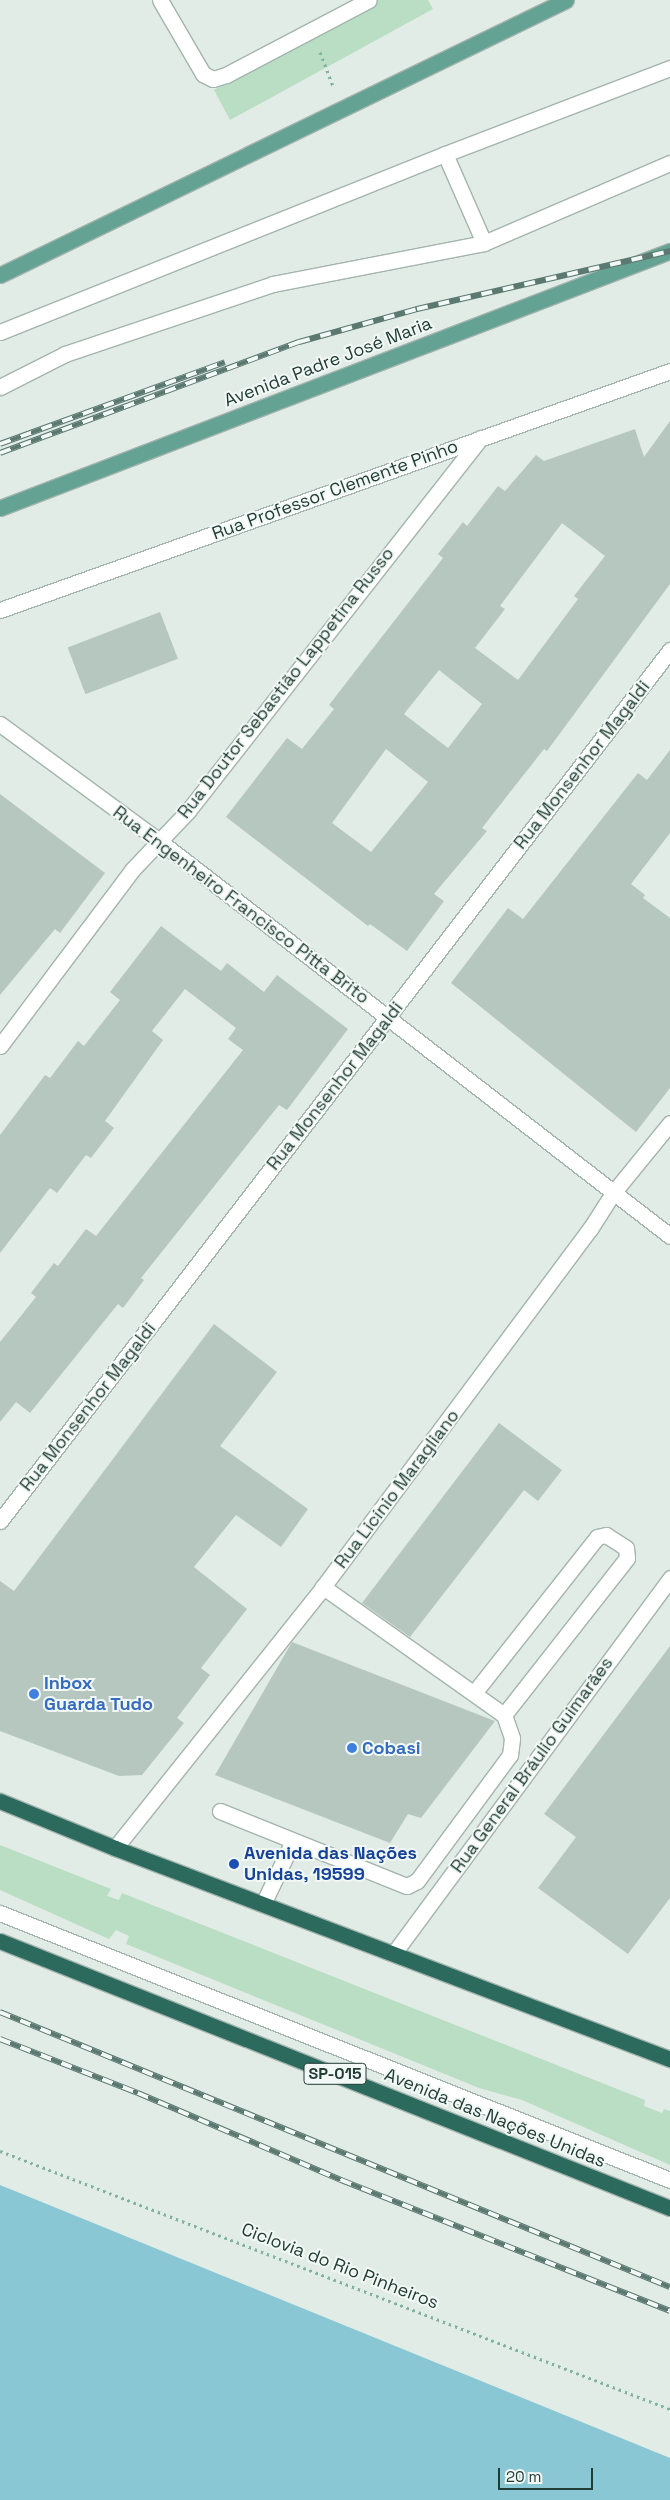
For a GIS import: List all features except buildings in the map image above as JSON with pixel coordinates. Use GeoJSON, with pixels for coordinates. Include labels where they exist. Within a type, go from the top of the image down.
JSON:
{"type":"FeatureCollection","features":[{"type":"Feature","properties":{"kind":"highway"},"geometry":{"type":"LineString","coordinates":[[0,1801],[115,1848],[670,2059]]}},
{"type":"Feature","properties":{"kind":"highway","name":"Avenida das Nações Unidas"},"geometry":{"type":"LineString","coordinates":[[0,1941],[670,2208]]}},
{"type":"Feature","properties":{"kind":"main road"},"geometry":{"type":"LineString","coordinates":[[0,275],[566,0]]}},
{"type":"Feature","properties":{"kind":"main road","name":"Avenida Padre José Maria"},"geometry":{"type":"LineString","coordinates":[[0,508],[670,252]]}},
{"type":"Feature","properties":{"kind":"street"},"geometry":{"type":"LineString","coordinates":[[160,0],[204,74],[213,79],[226,75],[369,0]]}},
{"type":"Feature","properties":{"kind":"street"},"geometry":{"type":"LineString","coordinates":[[0,332],[444,154],[670,68]]}},
{"type":"Feature","properties":{"kind":"street"},"geometry":{"type":"LineString","coordinates":[[444,154],[484,243]]}},
{"type":"Feature","properties":{"kind":"street"},"geometry":{"type":"LineString","coordinates":[[0,387],[65,354],[274,284],[484,243],[670,163]]}},
{"type":"Feature","properties":{"kind":"street","name":"Rua Professor Clemente Pinho"},"geometry":{"type":"LineString","coordinates":[[0,610],[670,371]]}},
{"type":"Feature","properties":{"kind":"street","name":"Rua Doutor Sebastião Lappetina Russo"},"geometry":{"type":"LineString","coordinates":[[0,1046],[158,840],[188,811],[480,438]]}},
{"type":"Feature","properties":{"kind":"street","name":"Rua Monsenhor Magaldi"},"geometry":{"type":"LineString","coordinates":[[0,1521],[670,650]]}},
{"type":"Feature","properties":{"kind":"street","name":"Rua Engenheiro Francisco Pitta Brito"},"geometry":{"type":"LineString","coordinates":[[0,724],[158,840],[670,1236]]}},
{"type":"Feature","properties":{"kind":"street","name":"Rua Licínio Maragliano"},"geometry":{"type":"LineString","coordinates":[[115,1848],[323,1587],[590,1229],[613,1193],[670,1123]]}},
{"type":"Feature","properties":{"kind":"street"},"geometry":{"type":"LineString","coordinates":[[474,1693],[597,1537],[606,1534],[626,1548],[627,1558],[504,1714]]}},
{"type":"Feature","properties":{"kind":"street","name":"Rua General Bráulio Guimarães"},"geometry":{"type":"LineString","coordinates":[[394,1953],[670,1578]]}},
{"type":"Feature","properties":{"kind":"street"},"geometry":{"type":"LineString","coordinates":[[220,1811],[395,1883],[407,1886],[417,1882],[510,1755],[512,1738],[504,1714],[323,1587]]}},
{"type":"Feature","properties":{"kind":"street"},"geometry":{"type":"LineString","coordinates":[[263,1904],[293,1841]]}},
{"type":"Feature","properties":{"kind":"street"},"geometry":{"type":"LineString","coordinates":[[0,1913],[670,2180]]}},
{"type":"Feature","properties":{"kind":"path"},"geometry":{"type":"LineString","coordinates":[[311,31],[342,108]]}},
{"type":"Feature","properties":{"kind":"path","name":"Ciclovia do Rio Pinheiros"},"geometry":{"type":"LineString","coordinates":[[0,2151],[670,2409]]}},
{"type":"Feature","properties":{"kind":"green space"},"geometry":{"type":"Polygon","coordinates":[[[376,0],[428,0],[433,9],[230,120],[214,90],[376,0]]]}},
{"type":"Feature","properties":{"kind":"green space"},"geometry":{"type":"Polygon","coordinates":[[[0,1845],[111,1889],[107,1896],[119,1900],[122,1893],[645,2100],[644,2106],[662,2113],[664,2109],[670,2111],[670,2165],[522,2100],[479,2088],[126,1944],[129,1936],[116,1930],[109,1939],[0,1890],[0,1845]]]}},
{"type":"Feature","properties":{"kind":"water"},"geometry":{"type":"Polygon","coordinates":[[[0,2185],[670,2458],[670,2500],[0,2500],[0,2185]]]}},
{"type":"Feature","properties":{"kind":"railway"},"geometry":{"type":"LineString","coordinates":[[0,453],[299,342],[417,309],[670,251]]}},
{"type":"Feature","properties":{"kind":"railway"},"geometry":{"type":"LineString","coordinates":[[0,444],[225,362]]}},
{"type":"Feature","properties":{"kind":"railway"},"geometry":{"type":"LineString","coordinates":[[0,2012],[670,2287]]}},
{"type":"Feature","properties":{"kind":"railway"},"geometry":{"type":"LineString","coordinates":[[0,2039],[138,2093],[341,2180],[670,2311]]}},
{"type":"Feature","properties":{"kind":"place","name":"Inbox Guarda Tudo"},"geometry":{"type":"Point","coordinates":[34,1694]}},
{"type":"Feature","properties":{"kind":"place","name":"Cobasi"},"geometry":{"type":"Point","coordinates":[352,1748]}},
{"type":"Feature","properties":{"kind":"place","name":"Avenida das Nações Unidas, 19599"},"geometry":{"type":"Point","coordinates":[234,1864]}}]}
